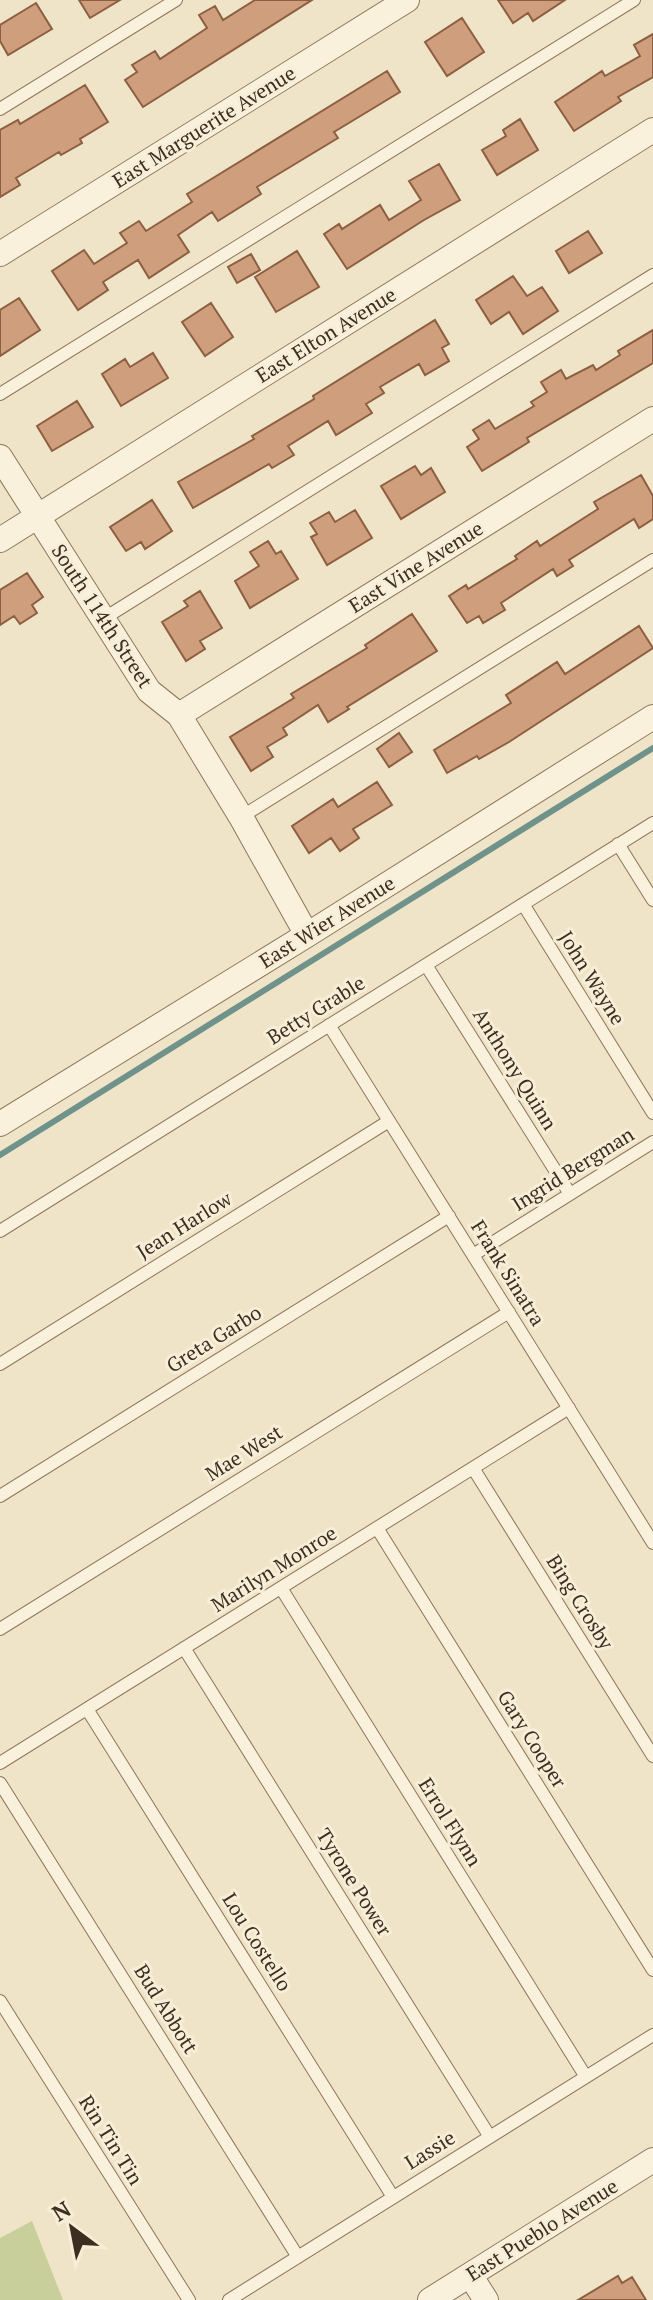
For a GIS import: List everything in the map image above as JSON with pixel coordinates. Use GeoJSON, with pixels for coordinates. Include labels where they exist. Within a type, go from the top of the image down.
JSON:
{"type":"FeatureCollection","features":[{"type":"Feature","properties":{"kind":"street","name":"East Marguerite Avenue"},"geometry":{"type":"LineString","coordinates":[[0,254],[407,0]]}},
{"type":"Feature","properties":{"kind":"street","name":"East Elton Avenue"},"geometry":{"type":"LineString","coordinates":[[0,540],[653,130]]}},
{"type":"Feature","properties":{"kind":"street","name":"East Vine Avenue"},"geometry":{"type":"LineString","coordinates":[[179,715],[653,419]]}},
{"type":"Feature","properties":{"kind":"street","name":"South 114th Street"},"geometry":{"type":"LineString","coordinates":[[0,457],[149,691],[179,715],[307,935]]}},
{"type":"Feature","properties":{"kind":"street","name":"East Wier Avenue"},"geometry":{"type":"LineString","coordinates":[[0,1124],[653,717]]}},
{"type":"Feature","properties":{"kind":"street","name":"East Pueblo Avenue"},"geometry":{"type":"LineString","coordinates":[[430,2300],[653,2160]]}},
{"type":"Feature","properties":{"kind":"street"},"geometry":{"type":"LineString","coordinates":[[470,2275],[486,2300]]}},
{"type":"Feature","properties":{"kind":"lane"},"geometry":{"type":"LineString","coordinates":[[0,109],[176,0]]}},
{"type":"Feature","properties":{"kind":"lane"},"geometry":{"type":"LineString","coordinates":[[0,394],[634,0]]}},
{"type":"Feature","properties":{"kind":"lane"},"geometry":{"type":"LineString","coordinates":[[103,619],[653,275]]}},
{"type":"Feature","properties":{"kind":"lane"},"geometry":{"type":"LineString","coordinates":[[241,817],[653,560]]}},
{"type":"Feature","properties":{"kind":"lane","name":"Betty Grable"},"geometry":{"type":"LineString","coordinates":[[0,1231],[653,823]]}},
{"type":"Feature","properties":{"kind":"lane"},"geometry":{"type":"LineString","coordinates":[[618,844],[653,900]]}},
{"type":"Feature","properties":{"kind":"lane","name":"John Wayne"},"geometry":{"type":"LineString","coordinates":[[523,904],[653,1113]]}},
{"type":"Feature","properties":{"kind":"lane","name":"Anthony Quinn"},"geometry":{"type":"LineString","coordinates":[[426,965],[570,1194]]}},
{"type":"Feature","properties":{"kind":"lane","name":"Frank Sinatra"},"geometry":{"type":"LineString","coordinates":[[329,1025],[653,1543]]}},
{"type":"Feature","properties":{"kind":"lane","name":"Jean Harlow"},"geometry":{"type":"LineString","coordinates":[[0,1364],[389,1121]]}},
{"type":"Feature","properties":{"kind":"lane","name":"Ingrid Bergman"},"geometry":{"type":"LineString","coordinates":[[473,1255],[653,1142]]}},
{"type":"Feature","properties":{"kind":"lane","name":"Greta Garbo"},"geometry":{"type":"LineString","coordinates":[[0,1496],[449,1216]]}},
{"type":"Feature","properties":{"kind":"lane","name":"Mae West"},"geometry":{"type":"LineString","coordinates":[[0,1629],[509,1312]]}},
{"type":"Feature","properties":{"kind":"lane","name":"Marilyn Monroe"},"geometry":{"type":"LineString","coordinates":[[0,1763],[569,1408]]}},
{"type":"Feature","properties":{"kind":"lane","name":"Bing Crosby"},"geometry":{"type":"LineString","coordinates":[[473,1468],[653,1756]]}},
{"type":"Feature","properties":{"kind":"lane","name":"Gary Cooper"},"geometry":{"type":"LineString","coordinates":[[377,1528],[653,1970]]}},
{"type":"Feature","properties":{"kind":"lane","name":"Errol Flynn"},"geometry":{"type":"LineString","coordinates":[[281,1588],[586,2077]]}},
{"type":"Feature","properties":{"kind":"lane","name":"Tyrone Power"},"geometry":{"type":"LineString","coordinates":[[184,1648],[490,2137]]}},
{"type":"Feature","properties":{"kind":"lane","name":"Lou Costello"},"geometry":{"type":"LineString","coordinates":[[87,1709],[393,2197]]}},
{"type":"Feature","properties":{"kind":"lane","name":"Bud Abbott"},"geometry":{"type":"LineString","coordinates":[[0,1783],[298,2257]]}},
{"type":"Feature","properties":{"kind":"lane","name":"Rin Tin Tin"},"geometry":{"type":"LineString","coordinates":[[0,2001],[189,2300]]}},
{"type":"Feature","properties":{"kind":"lane"},"geometry":{"type":"LineString","coordinates":[[0,2030],[13,2022]]}},
{"type":"Feature","properties":{"kind":"lane","name":"Lassie"},"geometry":{"type":"LineString","coordinates":[[229,2300],[653,2035]]}},
{"type":"Feature","properties":{"kind":"green space"},"geometry":{"type":"Polygon","coordinates":[[[32,2221],[63,2300],[0,2300],[0,2238],[32,2221]]]}},
{"type":"Feature","properties":{"kind":"building"},"geometry":{"type":"Polygon","coordinates":[[[79,0],[120,0],[90,18],[79,0]]]}},
{"type":"Feature","properties":{"kind":"building"},"geometry":{"type":"Polygon","coordinates":[[[255,0],[312,0],[143,107],[125,80],[137,72],[132,65],[155,51],[160,59],[207,28],[199,15],[215,6],[223,20],[255,0]]]}},
{"type":"Feature","properties":{"kind":"building"},"geometry":{"type":"Polygon","coordinates":[[[498,0],[565,0],[533,21],[528,13],[513,23],[498,0]]]}},
{"type":"Feature","properties":{"kind":"building"},"geometry":{"type":"Polygon","coordinates":[[[36,3],[52,29],[8,55],[0,41],[0,25],[36,3]]]}},
{"type":"Feature","properties":{"kind":"building"},"geometry":{"type":"Polygon","coordinates":[[[462,18],[484,52],[447,76],[425,42],[462,18]]]}},
{"type":"Feature","properties":{"kind":"building"},"geometry":{"type":"Polygon","coordinates":[[[653,34],[653,77],[618,97],[621,101],[574,131],[555,102],[602,71],[605,76],[640,56],[634,45],[653,34]]]}},
{"type":"Feature","properties":{"kind":"building"},"geometry":{"type":"Polygon","coordinates":[[[387,71],[400,92],[334,132],[338,138],[257,187],[261,194],[218,221],[212,212],[178,235],[189,252],[149,278],[138,260],[103,282],[108,290],[78,310],[52,271],[84,250],[94,264],[127,243],[120,233],[139,221],[146,231],[192,202],[187,194],[387,71]]]}},
{"type":"Feature","properties":{"kind":"building"},"geometry":{"type":"Polygon","coordinates":[[[85,85],[108,122],[80,139],[82,143],[61,155],[59,152],[16,178],[20,185],[0,197],[0,130],[18,120],[20,124],[85,85]]]}},
{"type":"Feature","properties":{"kind":"building"},"geometry":{"type":"Polygon","coordinates":[[[520,119],[538,150],[497,175],[482,150],[506,136],[503,130],[520,119]]]}},
{"type":"Feature","properties":{"kind":"building"},"geometry":{"type":"Polygon","coordinates":[[[439,164],[460,200],[347,269],[324,234],[339,224],[342,229],[380,205],[389,220],[421,200],[409,181],[439,164]]]}},
{"type":"Feature","properties":{"kind":"building"},"geometry":{"type":"Polygon","coordinates":[[[588,231],[602,253],[569,273],[556,251],[588,231]]]}},
{"type":"Feature","properties":{"kind":"building"},"geometry":{"type":"Polygon","coordinates":[[[297,251],[319,287],[276,312],[255,277],[297,251]]]}},
{"type":"Feature","properties":{"kind":"building"},"geometry":{"type":"Polygon","coordinates":[[[251,254],[260,270],[237,283],[228,267],[251,254]]]}},
{"type":"Feature","properties":{"kind":"building"},"geometry":{"type":"Polygon","coordinates":[[[513,276],[527,296],[542,287],[558,311],[523,334],[509,312],[491,324],[476,300],[513,276]]]}},
{"type":"Feature","properties":{"kind":"building"},"geometry":{"type":"Polygon","coordinates":[[[19,298],[40,330],[0,356],[0,310],[19,298]]]}},
{"type":"Feature","properties":{"kind":"building"},"geometry":{"type":"Polygon","coordinates":[[[211,303],[233,337],[205,356],[182,322],[211,303]]]}},
{"type":"Feature","properties":{"kind":"building"},"geometry":{"type":"Polygon","coordinates":[[[435,320],[449,344],[442,348],[449,361],[425,375],[419,364],[380,387],[384,393],[366,404],[372,413],[336,435],[328,421],[288,446],[294,455],[272,468],[269,464],[193,508],[178,482],[254,439],[252,436],[435,320]]]}},
{"type":"Feature","properties":{"kind":"building"},"geometry":{"type":"Polygon","coordinates":[[[653,330],[653,363],[527,438],[529,442],[482,471],[467,447],[479,439],[473,430],[489,420],[495,429],[534,406],[531,402],[547,392],[541,382],[561,370],[566,379],[593,365],[596,370],[620,355],[618,351],[653,330]]]}},
{"type":"Feature","properties":{"kind":"building"},"geometry":{"type":"Polygon","coordinates":[[[153,353],[168,378],[121,406],[102,374],[125,359],[130,367],[153,353]]]}},
{"type":"Feature","properties":{"kind":"building"},"geometry":{"type":"Polygon","coordinates":[[[77,401],[93,427],[52,451],[37,426],[77,401]]]}},
{"type":"Feature","properties":{"kind":"building"},"geometry":{"type":"Polygon","coordinates":[[[415,466],[421,475],[431,468],[445,492],[401,519],[381,486],[415,466]]]}},
{"type":"Feature","properties":{"kind":"building"},"geometry":{"type":"Polygon","coordinates":[[[641,475],[653,496],[653,519],[639,528],[634,519],[569,560],[573,566],[557,576],[553,569],[501,603],[505,610],[483,623],[479,616],[467,623],[449,596],[466,585],[468,589],[517,559],[515,556],[537,541],[540,546],[598,509],[594,502],[641,475]]]}},
{"type":"Feature","properties":{"kind":"building"},"geometry":{"type":"Polygon","coordinates":[[[152,500],[172,531],[145,549],[141,542],[126,551],[110,527],[152,500]]]}},
{"type":"Feature","properties":{"kind":"building"},"geometry":{"type":"Polygon","coordinates":[[[355,510],[372,538],[327,565],[311,537],[317,534],[310,523],[329,512],[335,522],[355,510]]]}},
{"type":"Feature","properties":{"kind":"building"},"geometry":{"type":"Polygon","coordinates":[[[268,541],[276,554],[281,551],[298,579],[250,608],[235,581],[259,566],[250,552],[268,541]]]}},
{"type":"Feature","properties":{"kind":"building"},"geometry":{"type":"Polygon","coordinates":[[[27,573],[43,597],[32,605],[37,613],[20,624],[14,616],[0,625],[0,590],[27,573]]]}},
{"type":"Feature","properties":{"kind":"building"},"geometry":{"type":"Polygon","coordinates":[[[200,591],[222,628],[200,641],[205,649],[186,661],[162,622],[188,606],[184,601],[200,591]]]}},
{"type":"Feature","properties":{"kind":"building"},"geometry":{"type":"Polygon","coordinates":[[[412,614],[437,651],[328,722],[318,705],[283,728],[287,735],[267,747],[273,757],[251,771],[230,737],[294,698],[291,694],[367,648],[365,645],[412,614]]]}},
{"type":"Feature","properties":{"kind":"building"},"geometry":{"type":"Polygon","coordinates":[[[639,626],[653,648],[509,742],[447,773],[434,750],[511,703],[506,695],[557,662],[565,674],[639,626]]]}},
{"type":"Feature","properties":{"kind":"building"},"geometry":{"type":"Polygon","coordinates":[[[399,733],[412,752],[389,767],[377,749],[399,733]]]}},
{"type":"Feature","properties":{"kind":"building"},"geometry":{"type":"Polygon","coordinates":[[[377,782],[392,805],[353,829],[359,838],[340,851],[331,838],[309,853],[292,826],[333,799],[338,807],[377,782]]]}},
{"type":"Feature","properties":{"kind":"building"},"geometry":{"type":"Polygon","coordinates":[[[618,2276],[622,2283],[632,2277],[646,2300],[578,2300],[618,2276]]]}},
{"type":"Feature","properties":{"kind":"waterway"},"geometry":{"type":"LineString","coordinates":[[0,1155],[653,748]]}}]}
